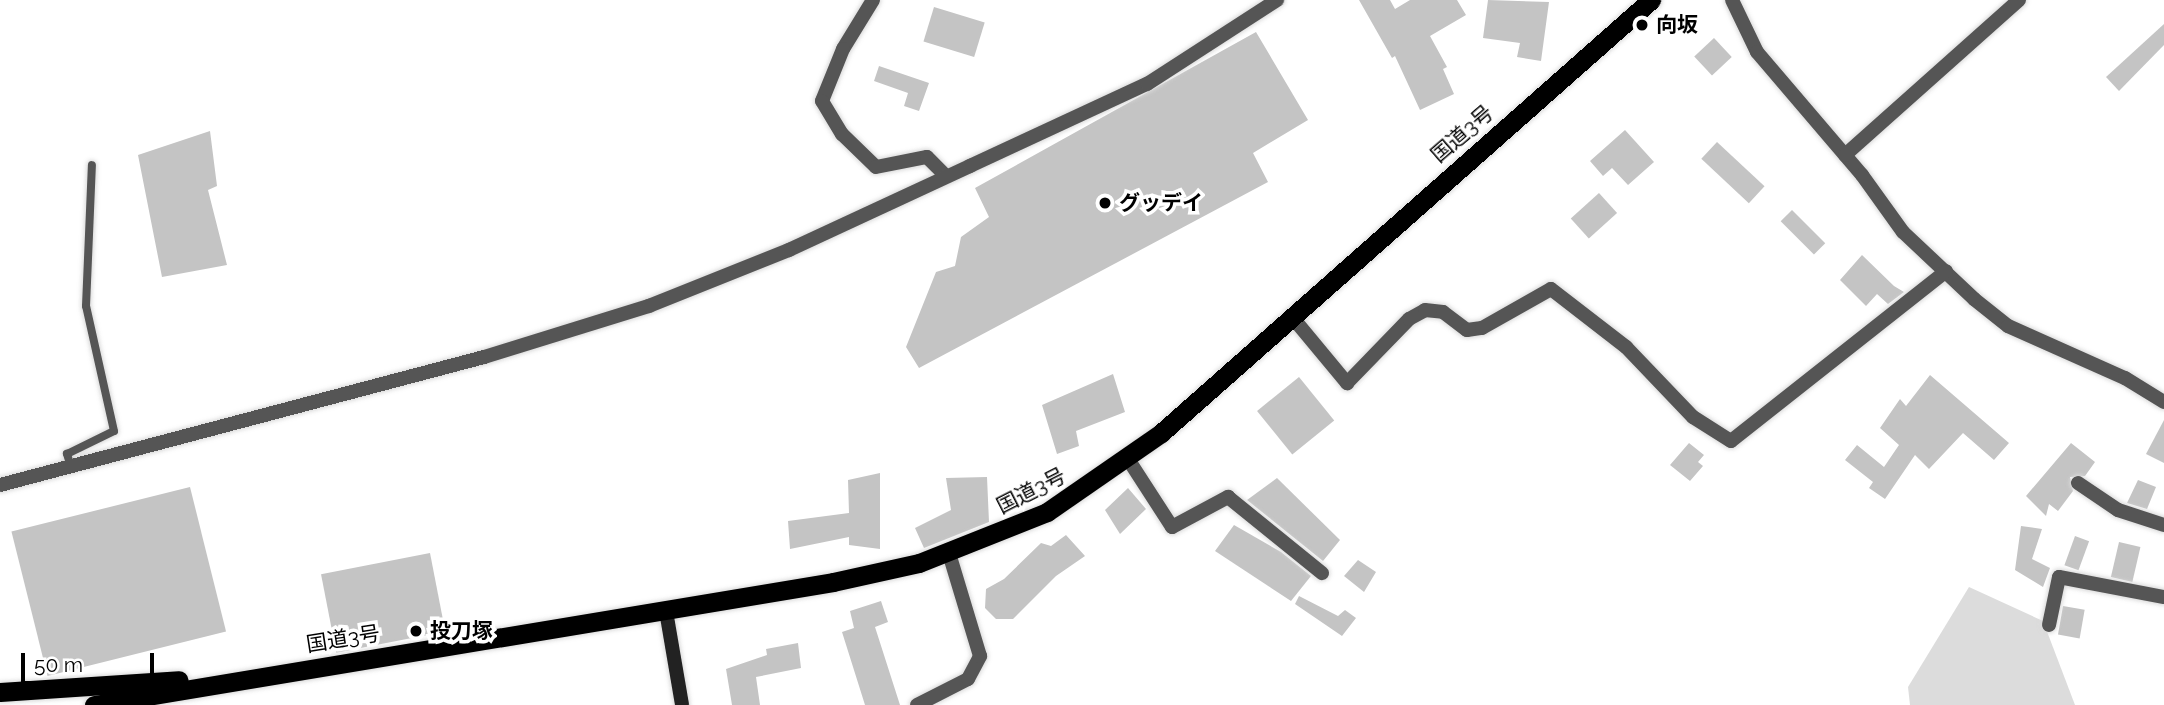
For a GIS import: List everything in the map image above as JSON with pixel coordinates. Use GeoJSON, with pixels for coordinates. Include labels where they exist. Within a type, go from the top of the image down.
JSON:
{"type":"FeatureCollection","features":[{"type":"Feature","properties":{"kind":"highway","name":"国道3号"},"geometry":{"type":"LineString","coordinates":[[103,704],[833,582],[949,553],[1047,512],[1128,459],[1293,318],[1435,187],[1651,0]]}},
{"type":"Feature","properties":{"kind":"highway","name":"国道3号"},"geometry":{"type":"LineString","coordinates":[[0,692],[21,688],[264,675]]}},
{"type":"Feature","properties":{"kind":"main road"},"geometry":{"type":"LineString","coordinates":[[666,611],[682,705]]}},
{"type":"Feature","properties":{"kind":"street"},"geometry":{"type":"LineString","coordinates":[[873,0],[843,49],[822,101],[842,134],[876,167],[927,157],[946,176]]}},
{"type":"Feature","properties":{"kind":"street"},"geometry":{"type":"LineString","coordinates":[[0,485],[484,358],[649,306],[789,250],[1147,84],[1277,0]]}},
{"type":"Feature","properties":{"kind":"street"},"geometry":{"type":"LineString","coordinates":[[1732,0],[1757,52],[1845,155],[1903,232],[2008,326],[2125,378],[2164,402]]}},
{"type":"Feature","properties":{"kind":"street"},"geometry":{"type":"LineString","coordinates":[[1845,155],[2019,0]]}},
{"type":"Feature","properties":{"kind":"street"},"geometry":{"type":"LineString","coordinates":[[1293,318],[1347,383],[1409,319],[1425,310],[1443,312],[1467,330],[1482,328],[1551,289],[1626,347],[1693,417],[1731,440],[1946,271]]}},
{"type":"Feature","properties":{"kind":"street"},"geometry":{"type":"LineString","coordinates":[[1128,459],[1172,527],[1228,497],[1322,573]]}},
{"type":"Feature","properties":{"kind":"street"},"geometry":{"type":"LineString","coordinates":[[2078,483],[2118,510],[2164,525]]}},
{"type":"Feature","properties":{"kind":"street"},"geometry":{"type":"LineString","coordinates":[[917,705],[968,679],[980,656],[949,553]]}},
{"type":"Feature","properties":{"kind":"street"},"geometry":{"type":"LineString","coordinates":[[2049,625],[2059,578],[2164,597]]}},
{"type":"Feature","properties":{"kind":"street"},"geometry":{"type":"LineString","coordinates":[[0,686],[21,688]]}},
{"type":"Feature","properties":{"kind":"lane"},"geometry":{"type":"LineString","coordinates":[[71,467],[67,454],[114,430],[86,306],[92,164]]}},
{"type":"Feature","properties":{"kind":"shaded area"},"geometry":{"type":"Polygon","coordinates":[[[1969,587],[2043,621],[2075,705],[1910,705],[1908,687],[1969,587]]]}},
{"type":"Feature","properties":{"kind":"building"},"geometry":{"type":"Polygon","coordinates":[[[1359,0],[1390,0],[1395,9],[1410,0],[1457,0],[1466,15],[1430,36],[1447,67],[1443,69],[1454,94],[1420,110],[1395,56],[1392,58],[1359,0]]]}},
{"type":"Feature","properties":{"kind":"building"},"geometry":{"type":"Polygon","coordinates":[[[1488,0],[1549,2],[1541,61],[1517,57],[1520,43],[1483,38],[1488,0]]]}},
{"type":"Feature","properties":{"kind":"building"},"geometry":{"type":"Polygon","coordinates":[[[934,7],[985,22],[974,57],[923,41],[934,7]]]}},
{"type":"Feature","properties":{"kind":"building"},"geometry":{"type":"Polygon","coordinates":[[[2164,24],[2164,45],[2119,91],[2106,77],[2164,24]]]}},
{"type":"Feature","properties":{"kind":"building","name":"グッデイ"},"geometry":{"type":"Polygon","coordinates":[[[1256,32],[1308,120],[1253,153],[1268,182],[919,368],[906,347],[936,272],[955,266],[961,237],[989,217],[975,188],[1256,32]]]}},
{"type":"Feature","properties":{"kind":"building"},"geometry":{"type":"Polygon","coordinates":[[[1714,38],[1732,57],[1712,75],[1694,56],[1714,38]]]}},
{"type":"Feature","properties":{"kind":"building"},"geometry":{"type":"Polygon","coordinates":[[[879,66],[929,83],[919,111],[904,106],[908,93],[874,81],[879,66]]]}},
{"type":"Feature","properties":{"kind":"building"},"geometry":{"type":"Polygon","coordinates":[[[1625,130],[1654,162],[1628,185],[1612,168],[1603,176],[1590,161],[1625,130]]]}},
{"type":"Feature","properties":{"kind":"building"},"geometry":{"type":"Polygon","coordinates":[[[210,131],[217,186],[208,190],[227,265],[162,277],[138,155],[210,131]]]}},
{"type":"Feature","properties":{"kind":"building"},"geometry":{"type":"Polygon","coordinates":[[[1717,142],[1765,186],[1749,203],[1701,159],[1717,142]]]}},
{"type":"Feature","properties":{"kind":"building"},"geometry":{"type":"Polygon","coordinates":[[[1599,193],[1617,213],[1589,238],[1571,218],[1599,193]]]}},
{"type":"Feature","properties":{"kind":"building"},"geometry":{"type":"Polygon","coordinates":[[[1792,210],[1825,243],[1814,255],[1781,221],[1792,210]]]}},
{"type":"Feature","properties":{"kind":"building"},"geometry":{"type":"Polygon","coordinates":[[[1862,255],[1894,286],[1904,292],[1888,304],[1877,294],[1866,306],[1840,280],[1862,255]]]}},
{"type":"Feature","properties":{"kind":"building"},"geometry":{"type":"Polygon","coordinates":[[[1113,374],[1125,412],[1076,431],[1079,446],[1057,454],[1042,405],[1113,374]]]}},
{"type":"Feature","properties":{"kind":"building"},"geometry":{"type":"Polygon","coordinates":[[[1930,375],[2009,443],[1994,460],[1963,433],[1929,469],[1915,455],[1885,499],[1869,488],[1873,482],[1845,460],[1857,445],[1884,467],[1899,445],[1880,428],[1900,399],[1906,406],[1930,375]]]}},
{"type":"Feature","properties":{"kind":"building"},"geometry":{"type":"Polygon","coordinates":[[[1299,377],[1334,421],[1292,455],[1257,411],[1299,377]]]}},
{"type":"Feature","properties":{"kind":"building"},"geometry":{"type":"Polygon","coordinates":[[[2164,420],[2164,463],[2146,454],[2164,420]]]}},
{"type":"Feature","properties":{"kind":"building"},"geometry":{"type":"Polygon","coordinates":[[[1689,443],[1704,455],[1698,462],[1703,466],[1690,481],[1670,465],[1689,443]]]}},
{"type":"Feature","properties":{"kind":"building"},"geometry":{"type":"Polygon","coordinates":[[[2071,443],[2095,462],[2085,476],[2070,477],[2073,491],[2058,511],[2049,504],[2046,516],[2026,496],[2071,443]]]}},
{"type":"Feature","properties":{"kind":"building"},"geometry":{"type":"Polygon","coordinates":[[[880,473],[880,549],[849,545],[849,537],[790,549],[788,521],[849,513],[848,480],[880,473]]]}},
{"type":"Feature","properties":{"kind":"building"},"geometry":{"type":"Polygon","coordinates":[[[987,477],[989,522],[924,548],[915,528],[951,510],[946,478],[987,477]]]}},
{"type":"Feature","properties":{"kind":"building"},"geometry":{"type":"Polygon","coordinates":[[[1277,478],[1340,540],[1323,561],[1247,500],[1277,478]]]}},
{"type":"Feature","properties":{"kind":"building"},"geometry":{"type":"Polygon","coordinates":[[[2138,480],[2156,487],[2147,509],[2127,503],[2138,480]]]}},
{"type":"Feature","properties":{"kind":"building"},"geometry":{"type":"Polygon","coordinates":[[[190,487],[226,632],[48,676],[11,532],[190,487]]]}},
{"type":"Feature","properties":{"kind":"building"},"geometry":{"type":"Polygon","coordinates":[[[1128,488],[1146,509],[1120,534],[1105,510],[1128,488]]]}},
{"type":"Feature","properties":{"kind":"building"},"geometry":{"type":"Polygon","coordinates":[[[1234,525],[1281,552],[1311,576],[1291,601],[1215,551],[1234,525]]]}},
{"type":"Feature","properties":{"kind":"building"},"geometry":{"type":"Polygon","coordinates":[[[2021,526],[2042,529],[2032,559],[2050,568],[2043,587],[2015,570],[2021,526]]]}},
{"type":"Feature","properties":{"kind":"building"},"geometry":{"type":"Polygon","coordinates":[[[1066,535],[1085,556],[1056,576],[1013,619],[996,619],[985,608],[986,589],[1004,579],[1041,543],[1051,546],[1066,535]]]}},
{"type":"Feature","properties":{"kind":"building"},"geometry":{"type":"Polygon","coordinates":[[[2075,536],[2089,541],[2078,570],[2064,565],[2075,536]]]}},
{"type":"Feature","properties":{"kind":"building"},"geometry":{"type":"Polygon","coordinates":[[[2119,542],[2140,547],[2132,582],[2111,577],[2119,542]]]}},
{"type":"Feature","properties":{"kind":"building"},"geometry":{"type":"Polygon","coordinates":[[[430,553],[445,632],[336,653],[321,574],[430,553]]]}},
{"type":"Feature","properties":{"kind":"building"},"geometry":{"type":"Polygon","coordinates":[[[1358,560],[1376,572],[1364,592],[1344,576],[1358,560]]]}},
{"type":"Feature","properties":{"kind":"building"},"geometry":{"type":"Polygon","coordinates":[[[1299,596],[1338,616],[1345,610],[1356,618],[1342,636],[1295,604],[1299,596]]]}},
{"type":"Feature","properties":{"kind":"building"},"geometry":{"type":"Polygon","coordinates":[[[881,601],[888,622],[875,627],[900,705],[865,705],[842,632],[854,628],[850,611],[881,601]]]}},
{"type":"Feature","properties":{"kind":"building"},"geometry":{"type":"Polygon","coordinates":[[[2063,606],[2085,610],[2080,638],[2058,635],[2063,606]]]}},
{"type":"Feature","properties":{"kind":"building"},"geometry":{"type":"Polygon","coordinates":[[[798,643],[801,668],[756,677],[760,705],[732,705],[726,669],[767,655],[766,649],[798,643]]]}},
{"type":"Feature","properties":{"kind":"place","name":"向坂"},"geometry":{"type":"Point","coordinates":[1642,25]}},
{"type":"Feature","properties":{"kind":"place","name":"グッデイ"},"geometry":{"type":"Point","coordinates":[1105,203]}},
{"type":"Feature","properties":{"kind":"place","name":"投刀塚"},"geometry":{"type":"Point","coordinates":[416,631]}}]}
